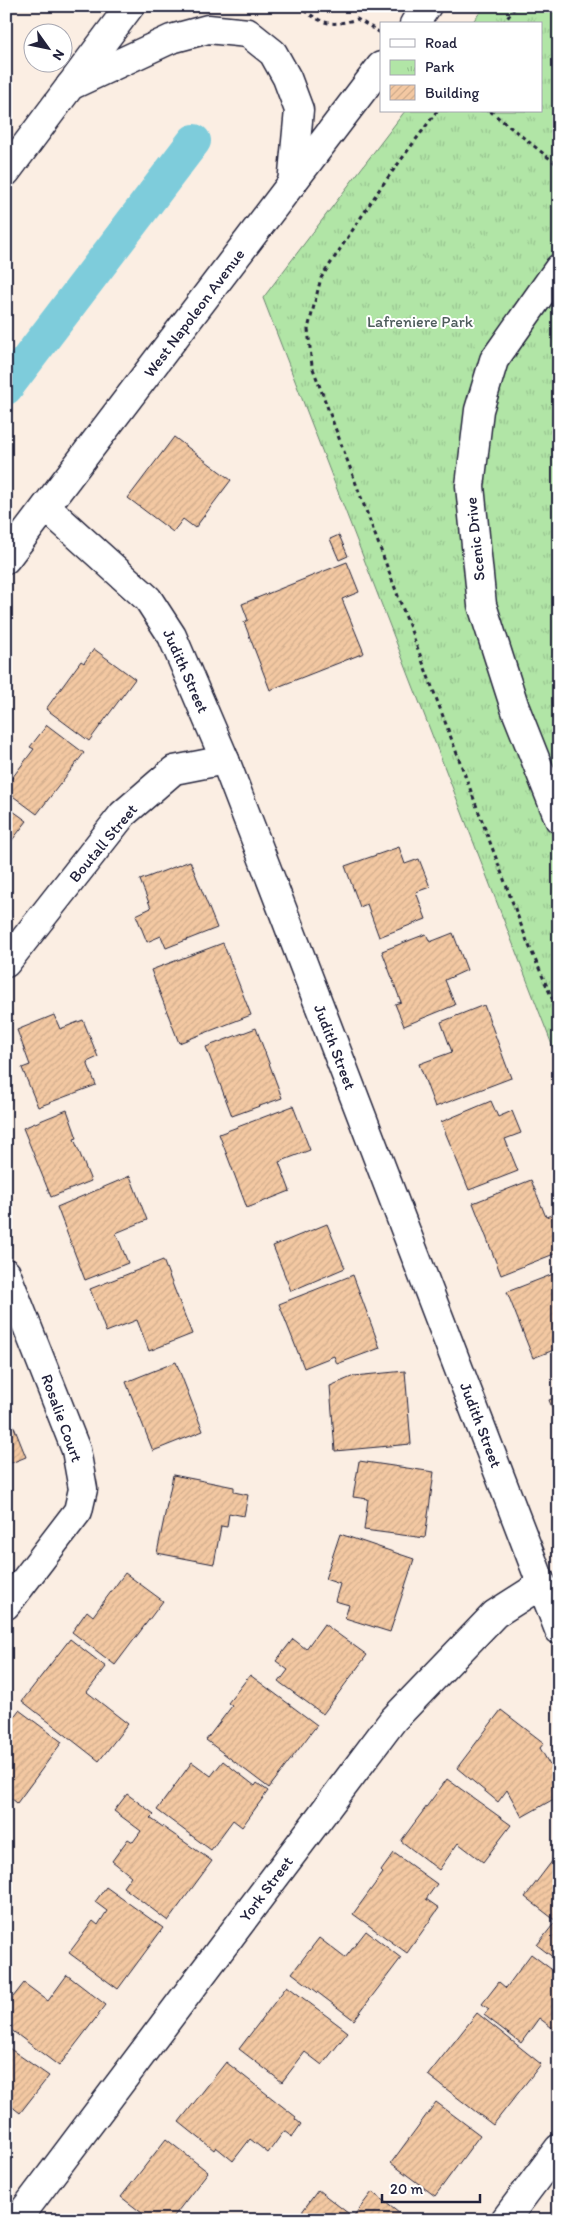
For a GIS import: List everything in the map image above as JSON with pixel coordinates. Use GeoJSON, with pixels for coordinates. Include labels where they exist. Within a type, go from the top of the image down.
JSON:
{"type":"FeatureCollection","features":[{"type":"Feature","properties":{"kind":"street"},"geometry":{"type":"LineString","coordinates":[[6,172],[130,6]]}},
{"type":"Feature","properties":{"kind":"street"},"geometry":{"type":"LineString","coordinates":[[415,22],[427,6]]}},
{"type":"Feature","properties":{"kind":"street"},"geometry":{"type":"LineString","coordinates":[[70,86],[171,39],[208,29],[248,33],[273,53],[287,78],[299,110],[292,184]]}},
{"type":"Feature","properties":{"kind":"street","name":"West Napoleon Avenue"},"geometry":{"type":"LineString","coordinates":[[6,558],[380,67]]}},
{"type":"Feature","properties":{"kind":"street","name":"Scenic Drive"},"geometry":{"type":"LineString","coordinates":[[559,268],[494,360],[479,410],[470,486],[482,605],[515,708],[559,819]]}},
{"type":"Feature","properties":{"kind":"street","name":"Judith Street"},"geometry":{"type":"LineString","coordinates":[[46,506],[148,599],[172,636],[225,760],[559,1630]]}},
{"type":"Feature","properties":{"kind":"street","name":"Boutall Street"},"geometry":{"type":"LineString","coordinates":[[6,963],[123,814],[174,770],[225,760]]}},
{"type":"Feature","properties":{"kind":"street","name":"Rosalie Court"},"geometry":{"type":"LineString","coordinates":[[6,1273],[76,1450],[83,1489],[78,1511],[6,1605]]}},
{"type":"Feature","properties":{"kind":"street","name":"York Street"},"geometry":{"type":"LineString","coordinates":[[18,2220],[393,1720],[495,1614],[542,1584]]}},
{"type":"Feature","properties":{"kind":"street"},"geometry":{"type":"LineString","coordinates":[[505,2220],[559,2148]]}},
{"type":"Feature","properties":{"kind":"path"},"geometry":{"type":"LineString","coordinates":[[297,6],[326,24],[336,25],[358,19],[380,32]]}},
{"type":"Feature","properties":{"kind":"path"},"geometry":{"type":"LineString","coordinates":[[504,22],[516,6]]}},
{"type":"Feature","properties":{"kind":"path"},"geometry":{"type":"LineString","coordinates":[[437,112],[381,188],[321,278],[308,329],[312,366],[527,941],[552,998],[559,1003]]}},
{"type":"Feature","properties":{"kind":"path"},"geometry":{"type":"LineString","coordinates":[[491,112],[559,166]]}},
{"type":"Feature","properties":{"kind":"green space","name":"Lafreniere Park"},"geometry":{"type":"Polygon","coordinates":[[[485,6],[559,6],[559,1063],[263,298],[404,112],[542,112],[542,22],[473,22],[485,6]]]}},
{"type":"Feature","properties":{"kind":"building"},"geometry":{"type":"Polygon","coordinates":[[[174,437],[231,480],[195,528],[183,519],[173,532],[128,498],[174,437]]]}},
{"type":"Feature","properties":{"kind":"building"},"geometry":{"type":"Polygon","coordinates":[[[339,535],[348,556],[339,560],[330,539],[339,535]]]}},
{"type":"Feature","properties":{"kind":"building"},"geometry":{"type":"Polygon","coordinates":[[[347,562],[359,592],[342,599],[364,653],[270,690],[244,622],[248,620],[242,604],[347,562]]]}},
{"type":"Feature","properties":{"kind":"building"},"geometry":{"type":"Polygon","coordinates":[[[94,649],[135,679],[89,741],[46,709],[81,661],[84,663],[94,649]]]}},
{"type":"Feature","properties":{"kind":"building"},"geometry":{"type":"Polygon","coordinates":[[[47,725],[84,753],[37,814],[6,791],[6,786],[34,749],[30,747],[47,725]]]}},
{"type":"Feature","properties":{"kind":"building"},"geometry":{"type":"Polygon","coordinates":[[[6,806],[27,821],[6,848],[6,806]]]}},
{"type":"Feature","properties":{"kind":"building"},"geometry":{"type":"Polygon","coordinates":[[[399,847],[405,864],[419,859],[430,887],[416,892],[426,919],[379,937],[367,904],[360,907],[345,866],[399,847]]]}},
{"type":"Feature","properties":{"kind":"building"},"geometry":{"type":"Polygon","coordinates":[[[190,861],[217,928],[166,948],[161,936],[147,942],[136,915],[151,908],[140,880],[190,861]]]}},
{"type":"Feature","properties":{"kind":"building"},"geometry":{"type":"Polygon","coordinates":[[[453,933],[467,970],[445,980],[455,1005],[404,1026],[395,1004],[401,1002],[382,951],[426,934],[430,942],[453,933]]]}},
{"type":"Feature","properties":{"kind":"building"},"geometry":{"type":"Polygon","coordinates":[[[223,943],[251,1015],[179,1043],[151,970],[223,943]]]}},
{"type":"Feature","properties":{"kind":"building"},"geometry":{"type":"Polygon","coordinates":[[[484,1005],[511,1078],[435,1107],[419,1064],[452,1052],[441,1022],[484,1005]]]}},
{"type":"Feature","properties":{"kind":"building"},"geometry":{"type":"Polygon","coordinates":[[[54,1015],[60,1029],[83,1020],[98,1057],[87,1062],[96,1085],[38,1107],[22,1068],[30,1065],[17,1030],[54,1015]]]}},
{"type":"Feature","properties":{"kind":"building"},"geometry":{"type":"Polygon","coordinates":[[[256,1028],[282,1098],[232,1116],[206,1047],[256,1028]]]}},
{"type":"Feature","properties":{"kind":"building"},"geometry":{"type":"Polygon","coordinates":[[[491,1101],[498,1117],[512,1111],[521,1133],[505,1139],[518,1171],[469,1190],[441,1122],[491,1101]]]}},
{"type":"Feature","properties":{"kind":"building"},"geometry":{"type":"Polygon","coordinates":[[[293,1106],[310,1150],[279,1162],[290,1191],[247,1208],[219,1134],[293,1106]]]}},
{"type":"Feature","properties":{"kind":"building"},"geometry":{"type":"Polygon","coordinates":[[[67,1110],[77,1138],[74,1139],[91,1181],[51,1197],[23,1128],[67,1110]]]}},
{"type":"Feature","properties":{"kind":"building"},"geometry":{"type":"Polygon","coordinates":[[[130,1176],[147,1220],[116,1233],[128,1263],[85,1280],[57,1207],[130,1176]]]}},
{"type":"Feature","properties":{"kind":"building"},"geometry":{"type":"Polygon","coordinates":[[[531,1180],[546,1217],[559,1212],[559,1252],[501,1275],[473,1203],[531,1180]]]}},
{"type":"Feature","properties":{"kind":"building"},"geometry":{"type":"Polygon","coordinates":[[[327,1224],[345,1268],[291,1291],[273,1246],[327,1224]]]}},
{"type":"Feature","properties":{"kind":"building"},"geometry":{"type":"Polygon","coordinates":[[[163,1260],[192,1334],[149,1351],[137,1320],[106,1332],[90,1289],[163,1260]]]}},
{"type":"Feature","properties":{"kind":"building"},"geometry":{"type":"Polygon","coordinates":[[[556,1273],[559,1280],[559,1348],[533,1358],[507,1292],[556,1273]]]}},
{"type":"Feature","properties":{"kind":"building"},"geometry":{"type":"Polygon","coordinates":[[[353,1275],[380,1348],[337,1364],[334,1356],[304,1368],[279,1304],[353,1275]]]}},
{"type":"Feature","properties":{"kind":"building"},"geometry":{"type":"Polygon","coordinates":[[[176,1362],[203,1431],[153,1451],[126,1382],[176,1362]]]}},
{"type":"Feature","properties":{"kind":"building"},"geometry":{"type":"Polygon","coordinates":[[[405,1371],[411,1444],[335,1451],[330,1386],[354,1376],[405,1371]]]}},
{"type":"Feature","properties":{"kind":"building"},"geometry":{"type":"Polygon","coordinates":[[[559,1396],[559,1425],[549,1400],[559,1396]]]}},
{"type":"Feature","properties":{"kind":"building"},"geometry":{"type":"Polygon","coordinates":[[[6,1407],[26,1457],[6,1465],[6,1407]]]}},
{"type":"Feature","properties":{"kind":"building"},"geometry":{"type":"Polygon","coordinates":[[[359,1461],[434,1472],[425,1538],[364,1530],[368,1499],[353,1497],[359,1461]]]}},
{"type":"Feature","properties":{"kind":"building"},"geometry":{"type":"Polygon","coordinates":[[[173,1475],[234,1487],[234,1492],[248,1495],[244,1516],[229,1513],[227,1527],[221,1526],[214,1564],[157,1553],[173,1475]]]}},
{"type":"Feature","properties":{"kind":"building"},"geometry":{"type":"Polygon","coordinates":[[[340,1534],[414,1559],[390,1632],[345,1618],[349,1605],[335,1601],[340,1584],[325,1579],[340,1534]]]}},
{"type":"Feature","properties":{"kind":"building"},"geometry":{"type":"Polygon","coordinates":[[[125,1573],[163,1601],[115,1665],[72,1632],[87,1611],[93,1616],[125,1573]]]}},
{"type":"Feature","properties":{"kind":"building"},"geometry":{"type":"Polygon","coordinates":[[[324,1624],[367,1655],[323,1714],[279,1682],[288,1670],[276,1661],[293,1639],[306,1649],[324,1624]]]}},
{"type":"Feature","properties":{"kind":"building"},"geometry":{"type":"Polygon","coordinates":[[[70,1639],[106,1667],[87,1692],[128,1724],[99,1761],[22,1701],[70,1639]]]}},
{"type":"Feature","properties":{"kind":"building"},"geometry":{"type":"Polygon","coordinates":[[[250,1675],[317,1725],[269,1788],[206,1740],[232,1706],[228,1703],[250,1675]]]}},
{"type":"Feature","properties":{"kind":"building"},"geometry":{"type":"Polygon","coordinates":[[[19,1710],[62,1742],[17,1803],[6,1794],[6,1727],[19,1710]]]}},
{"type":"Feature","properties":{"kind":"building"},"geometry":{"type":"Polygon","coordinates":[[[501,1710],[544,1743],[540,1748],[559,1781],[559,1796],[522,1817],[507,1790],[498,1802],[457,1768],[501,1710]]]}},
{"type":"Feature","properties":{"kind":"building"},"geometry":{"type":"Polygon","coordinates":[[[223,1761],[255,1786],[257,1783],[268,1791],[242,1827],[233,1820],[211,1850],[157,1810],[192,1762],[211,1776],[223,1761]]]}},
{"type":"Feature","properties":{"kind":"building"},"geometry":{"type":"Polygon","coordinates":[[[447,1779],[511,1825],[483,1862],[458,1843],[439,1870],[401,1841],[447,1779]]]}},
{"type":"Feature","properties":{"kind":"building"},"geometry":{"type":"Polygon","coordinates":[[[127,1794],[154,1814],[150,1818],[212,1861],[168,1921],[123,1887],[131,1876],[112,1861],[128,1839],[133,1842],[141,1831],[114,1811],[127,1794]]]}},
{"type":"Feature","properties":{"kind":"building"},"geometry":{"type":"Polygon","coordinates":[[[559,1852],[559,1962],[537,1945],[556,1921],[525,1897],[559,1852]]]}},
{"type":"Feature","properties":{"kind":"building"},"geometry":{"type":"Polygon","coordinates":[[[394,1853],[437,1884],[426,1899],[439,1908],[407,1953],[353,1914],[383,1873],[381,1871],[394,1853]]]}},
{"type":"Feature","properties":{"kind":"building"},"geometry":{"type":"Polygon","coordinates":[[[106,1887],[163,1928],[118,1989],[69,1953],[93,1921],[98,1925],[107,1911],[95,1902],[106,1887]]]}},
{"type":"Feature","properties":{"kind":"building"},"geometry":{"type":"Polygon","coordinates":[[[366,1931],[401,1958],[354,2020],[292,1973],[319,1938],[345,1958],[366,1931]]]}},
{"type":"Feature","properties":{"kind":"building"},"geometry":{"type":"Polygon","coordinates":[[[531,1954],[559,1975],[559,2033],[539,2018],[521,2043],[484,2015],[489,2009],[482,2004],[499,1982],[506,1988],[531,1954]]]}},
{"type":"Feature","properties":{"kind":"building"},"geometry":{"type":"Polygon","coordinates":[[[67,1975],[106,2005],[59,2066],[6,2026],[6,2006],[24,1983],[48,2001],[67,1975]]]}},
{"type":"Feature","properties":{"kind":"building"},"geometry":{"type":"Polygon","coordinates":[[[287,1986],[348,2032],[322,2065],[305,2052],[282,2082],[239,2049],[287,1986]]]}},
{"type":"Feature","properties":{"kind":"building"},"geometry":{"type":"Polygon","coordinates":[[[477,2013],[541,2064],[493,2125],[428,2075],[477,2013]]]}},
{"type":"Feature","properties":{"kind":"building"},"geometry":{"type":"Polygon","coordinates":[[[6,2046],[49,2076],[20,2113],[6,2102],[6,2046]]]}},
{"type":"Feature","properties":{"kind":"building"},"geometry":{"type":"Polygon","coordinates":[[[226,2062],[296,2117],[295,2119],[301,2124],[292,2137],[284,2131],[268,2153],[250,2139],[233,2161],[216,2147],[214,2150],[179,2122],[226,2062]]]}},
{"type":"Feature","properties":{"kind":"building"},"geometry":{"type":"Polygon","coordinates":[[[436,2102],[480,2135],[435,2196],[391,2163],[436,2102]]]}},
{"type":"Feature","properties":{"kind":"building"},"geometry":{"type":"Polygon","coordinates":[[[166,2139],[208,2172],[171,2220],[151,2220],[121,2197],[166,2139]]]}},
{"type":"Feature","properties":{"kind":"building"},"geometry":{"type":"Polygon","coordinates":[[[318,2190],[353,2217],[372,2192],[408,2220],[296,2220],[318,2190]]]}},
{"type":"Feature","properties":{"kind":"waterway"},"geometry":{"type":"LineString","coordinates":[[6,388],[194,141]]}}]}
